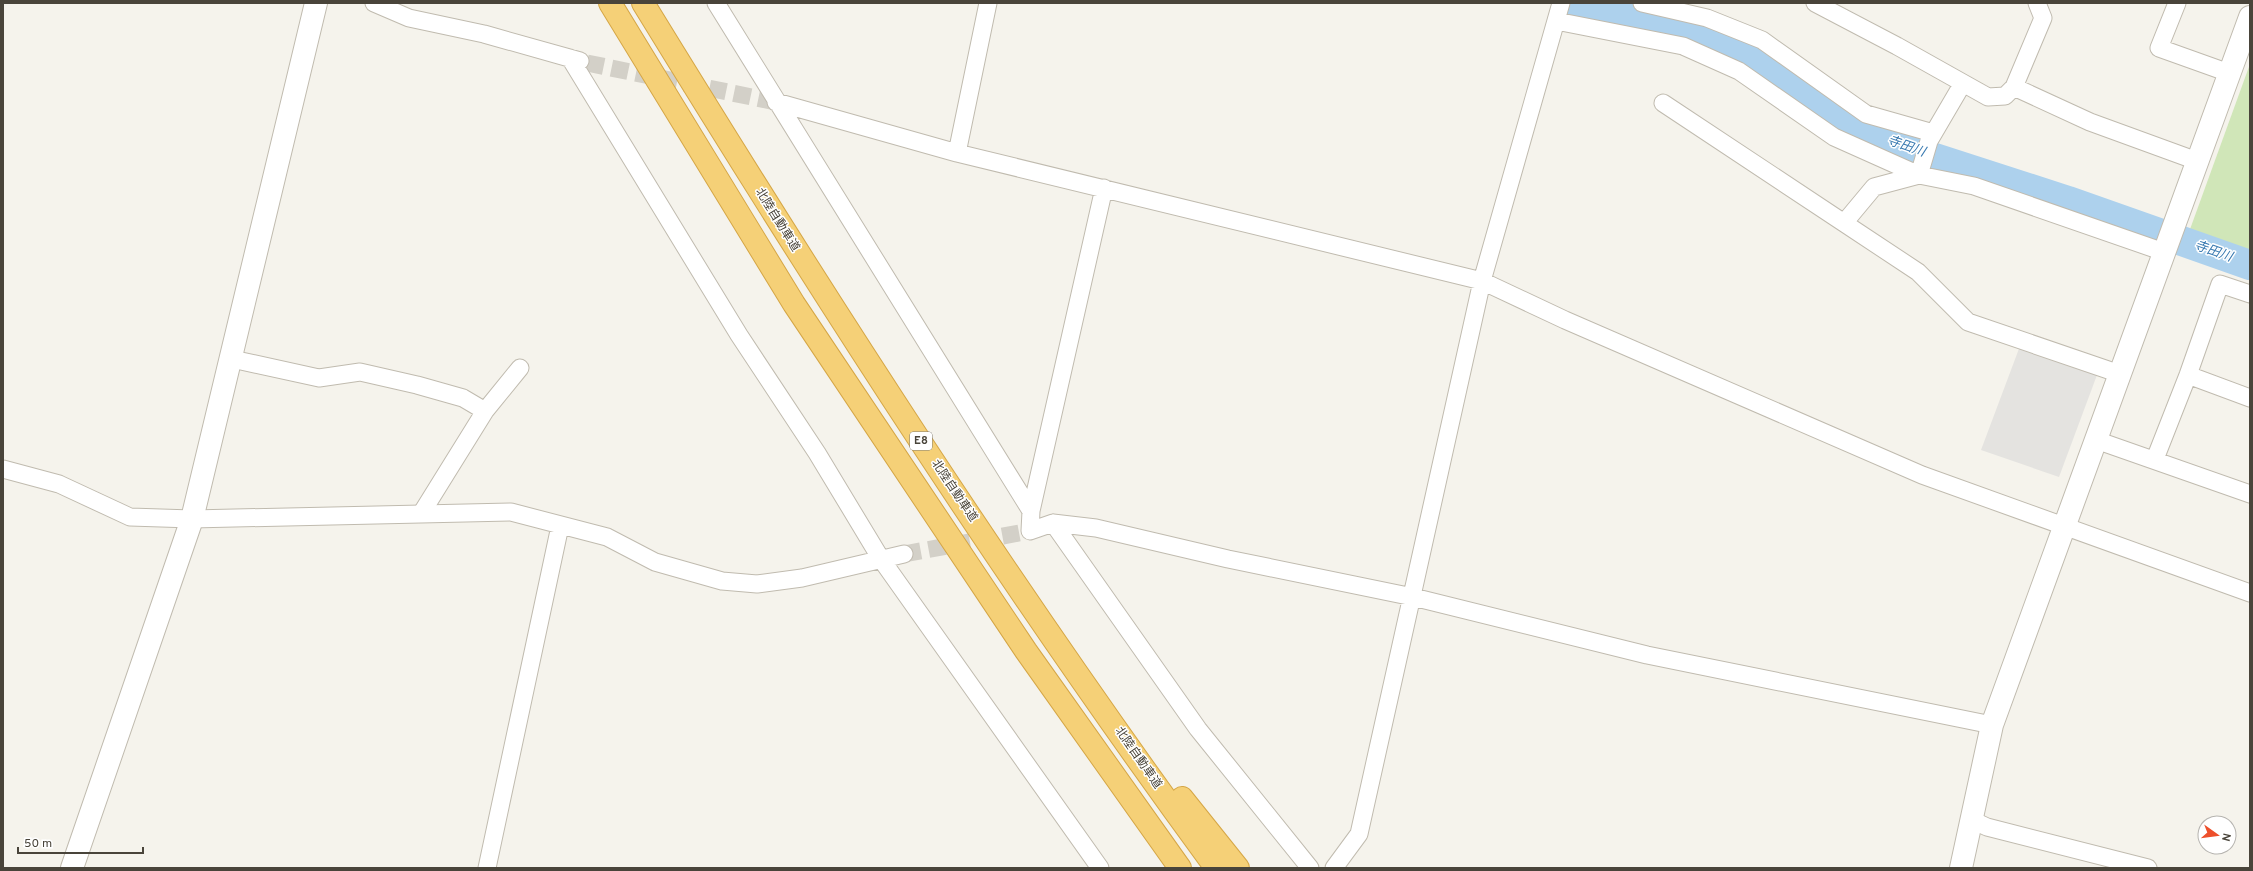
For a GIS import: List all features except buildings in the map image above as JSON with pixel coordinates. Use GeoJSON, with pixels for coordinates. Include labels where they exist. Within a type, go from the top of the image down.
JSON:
{"type":"FeatureCollection","features":[{"type":"Feature","properties":{"kind":"highway","name":"E8"},"geometry":{"type":"LineString","coordinates":[[610,3],[794,304],[1026,651],[1180,868]]}},
{"type":"Feature","properties":{"kind":"highway","name":"北陸自動車道"},"geometry":{"type":"LineString","coordinates":[[643,3],[822,292],[1047,630],[1216,868]]}},
{"type":"Feature","properties":{"kind":"highway"},"geometry":{"type":"LineString","coordinates":[[1047,630],[1238,868]]}},
{"type":"Feature","properties":{"kind":"highway"},"geometry":{"type":"LineString","coordinates":[[1157,836],[1176,868]]}},
{"type":"Feature","properties":{"kind":"street"},"geometry":{"type":"LineString","coordinates":[[72,868],[192,519],[232,359],[316,3]]}},
{"type":"Feature","properties":{"kind":"street"},"geometry":{"type":"LineString","coordinates":[[374,3],[409,18],[484,34],[588,64]]}},
{"type":"Feature","properties":{"kind":"street"},"geometry":{"type":"LineString","coordinates":[[716,3],[1031,511]]}},
{"type":"Feature","properties":{"kind":"street"},"geometry":{"type":"LineString","coordinates":[[957,153],[988,3]]}},
{"type":"Feature","properties":{"kind":"street"},"geometry":{"type":"LineString","coordinates":[[1334,868],[1359,834],[1413,597],[1482,281],[1560,3]]}},
{"type":"Feature","properties":{"kind":"street"},"geometry":{"type":"LineString","coordinates":[[1642,3],[1707,18],[1762,40],[1866,114],[1933,133]]}},
{"type":"Feature","properties":{"kind":"street"},"geometry":{"type":"LineString","coordinates":[[1815,3],[1898,46],[1988,97],[2005,96],[2014,87],[2043,18],[2037,3]]}},
{"type":"Feature","properties":{"kind":"street"},"geometry":{"type":"LineString","coordinates":[[2177,3],[2159,48],[2230,73]]}},
{"type":"Feature","properties":{"kind":"street"},"geometry":{"type":"LineString","coordinates":[[1961,868],[1992,724],[2250,17]]}},
{"type":"Feature","properties":{"kind":"street"},"geometry":{"type":"LineString","coordinates":[[1556,21],[1683,46],[1739,71],[1834,137],[1919,175],[1974,186],[2164,252]]}},
{"type":"Feature","properties":{"kind":"street"},"geometry":{"type":"LineString","coordinates":[[570,58],[739,335],[817,453],[881,559],[1100,868]]}},
{"type":"Feature","properties":{"kind":"street"},"geometry":{"type":"LineString","coordinates":[[1919,175],[1928,141],[1963,83]]}},
{"type":"Feature","properties":{"kind":"street"},"geometry":{"type":"LineString","coordinates":[[2014,87],[2090,122],[2197,161]]}},
{"type":"Feature","properties":{"kind":"street"},"geometry":{"type":"LineString","coordinates":[[776,102],[957,153],[1482,281],[1565,320],[1922,475],[2250,593]]}},
{"type":"Feature","properties":{"kind":"street"},"geometry":{"type":"LineString","coordinates":[[1663,103],[1918,272],[1968,322],[2120,374]]}},
{"type":"Feature","properties":{"kind":"street"},"geometry":{"type":"LineString","coordinates":[[1844,223],[1874,187],[1919,175]]}},
{"type":"Feature","properties":{"kind":"street"},"geometry":{"type":"LineString","coordinates":[[1104,188],[1031,511],[1030,531],[1053,523],[1096,528],[1228,559],[1413,597],[1647,655],[1992,724]]}},
{"type":"Feature","properties":{"kind":"street"},"geometry":{"type":"LineString","coordinates":[[2155,459],[2188,375],[2220,284],[2250,294]]}},
{"type":"Feature","properties":{"kind":"street"},"geometry":{"type":"LineString","coordinates":[[232,359],[319,378],[360,372],[417,384],[463,398],[485,411]]}},
{"type":"Feature","properties":{"kind":"street"},"geometry":{"type":"LineString","coordinates":[[421,514],[485,411],[520,368]]}},
{"type":"Feature","properties":{"kind":"street"},"geometry":{"type":"LineString","coordinates":[[2188,375],[2250,398]]}},
{"type":"Feature","properties":{"kind":"street"},"geometry":{"type":"LineString","coordinates":[[2096,440],[2155,459],[2250,494]]}},
{"type":"Feature","properties":{"kind":"street"},"geometry":{"type":"LineString","coordinates":[[3,469],[59,484],[130,517],[192,519],[511,512],[607,537],[655,562],[722,581],[757,584],[802,578],[904,554]]}},
{"type":"Feature","properties":{"kind":"street"},"geometry":{"type":"LineString","coordinates":[[1053,523],[1198,728],[1310,868]]}},
{"type":"Feature","properties":{"kind":"street"},"geometry":{"type":"LineString","coordinates":[[487,868],[560,526]]}},
{"type":"Feature","properties":{"kind":"street"},"geometry":{"type":"LineString","coordinates":[[1972,820],[1987,827],[2143,867]]}},
{"type":"Feature","properties":{"kind":"green space"},"geometry":{"type":"Polygon","coordinates":[[[2250,64],[2250,255],[2189,232],[2250,64]]]}},
{"type":"Feature","properties":{"kind":"shaded area"},"geometry":{"type":"Polygon","coordinates":[[[2020,346],[2097,375],[2059,477],[1981,450],[2020,346]]]}},
{"type":"Feature","properties":{"kind":"waterway","name":"寺田川"},"geometry":{"type":"LineString","coordinates":[[1578,3],[1647,20],[1758,56],[1857,130],[1935,158],[2068,201],[2250,265]]}},
{"type":"Feature","properties":{"kind":"tunnel"},"geometry":{"type":"LineString","coordinates":[[587,63],[776,102]]}},
{"type":"Feature","properties":{"kind":"tunnel"},"geometry":{"type":"LineString","coordinates":[[904,554],[1030,531]]}}]}
